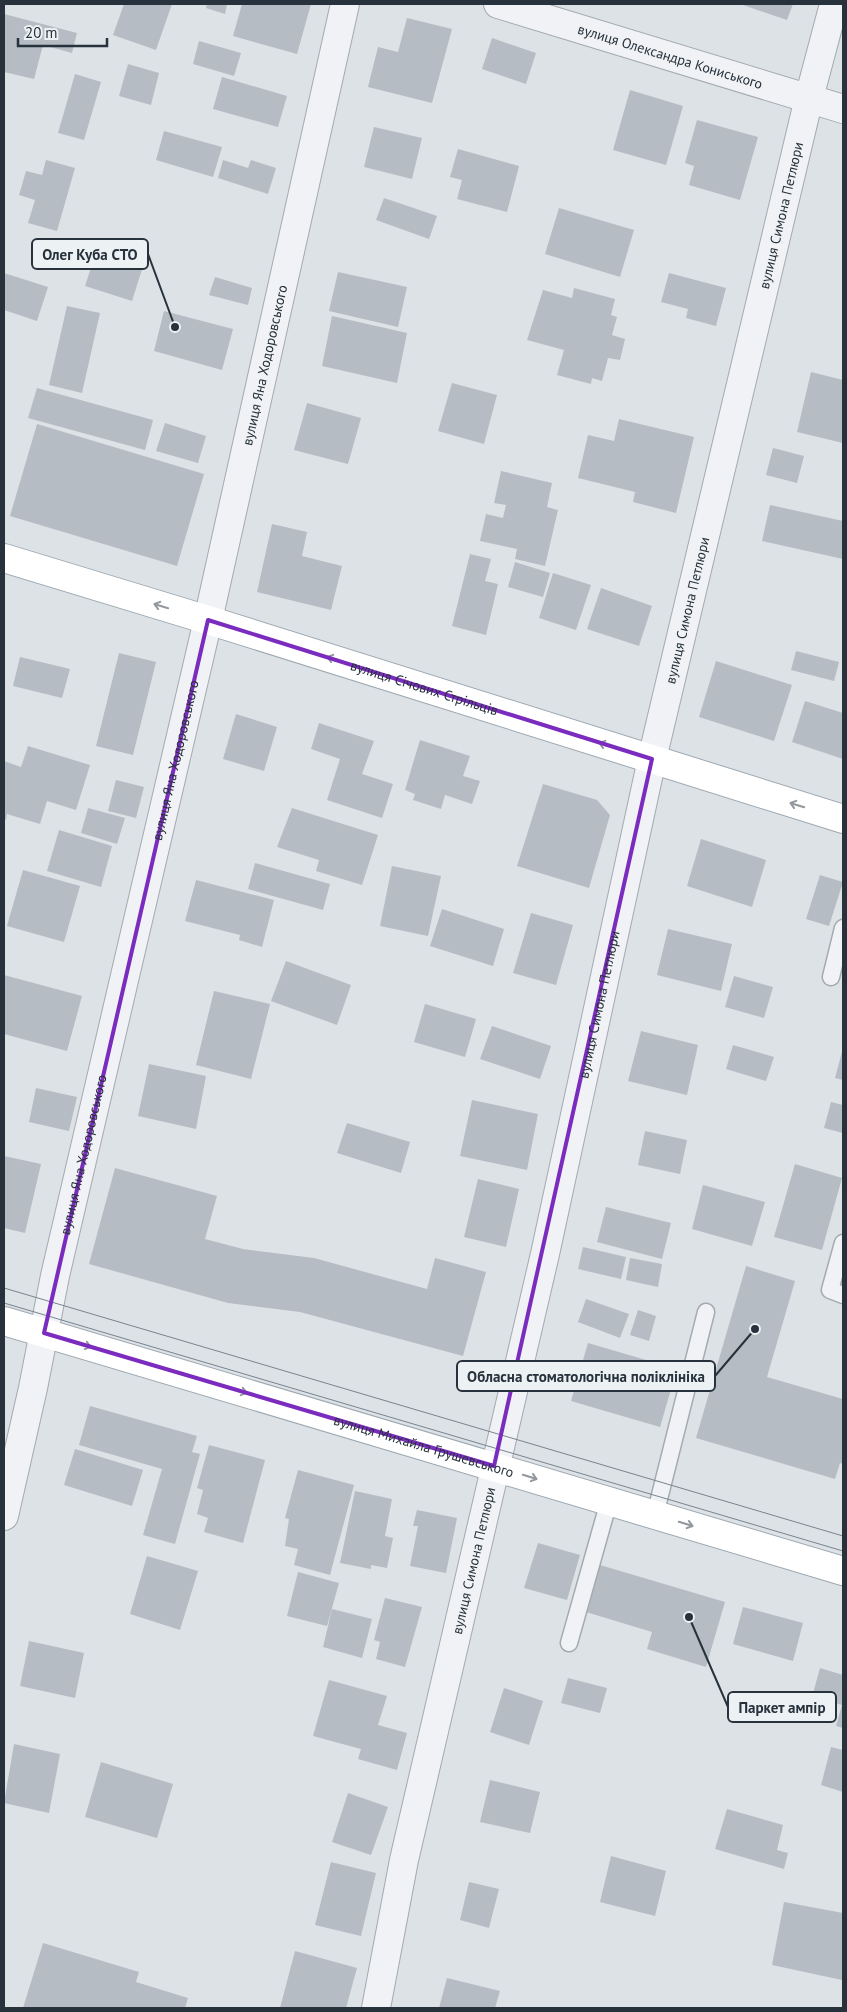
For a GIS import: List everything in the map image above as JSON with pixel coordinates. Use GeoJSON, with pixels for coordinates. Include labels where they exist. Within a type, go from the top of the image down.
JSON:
{"type":"FeatureCollection","features":[{"type":"Feature","properties":{"kind":"main road","name":"вулиця Січових Стрільців"},"geometry":{"type":"LineString","coordinates":[[4,558],[843,819]]}},
{"type":"Feature","properties":{"kind":"main road","name":"вулиця Михайла Грушевського"},"geometry":{"type":"LineString","coordinates":[[4,1321],[843,1571]]}},
{"type":"Feature","properties":{"kind":"street","name":"вулиця Яна Ходоровського"},"geometry":{"type":"LineString","coordinates":[[4,1516],[44,1333],[208,620],[345,4]]}},
{"type":"Feature","properties":{"kind":"street","name":"вулиця Олександра Кониського"},"geometry":{"type":"LineString","coordinates":[[498,4],[843,109]]}},
{"type":"Feature","properties":{"kind":"street","name":"вулиця Симона Петлюри"},"geometry":{"type":"LineString","coordinates":[[376,2008],[404,1860],[494,1466],[545,1254],[652,760],[809,98],[834,4]]}},
{"type":"Feature","properties":{"kind":"lane"},"geometry":{"type":"LineString","coordinates":[[831,977],[843,928]]}},
{"type":"Feature","properties":{"kind":"lane"},"geometry":{"type":"LineString","coordinates":[[843,1243],[830,1290],[843,1295]]}},
{"type":"Feature","properties":{"kind":"lane"},"geometry":{"type":"LineString","coordinates":[[655,1515],[706,1312]]}},
{"type":"Feature","properties":{"kind":"lane"},"geometry":{"type":"LineString","coordinates":[[569,1643],[609,1501]]}},
{"type":"Feature","properties":{"kind":"highlighted area"},"geometry":{"type":"Polygon","coordinates":[[[208,620],[652,759],[494,1466],[44,1333],[208,620]]]}},
{"type":"Feature","properties":{"kind":"building"},"geometry":{"type":"Polygon","coordinates":[[[124,4],[172,4],[156,50],[113,35],[124,4]]]}},
{"type":"Feature","properties":{"kind":"building"},"geometry":{"type":"Polygon","coordinates":[[[207,4],[227,4],[225,14],[206,8],[207,4]]]}},
{"type":"Feature","properties":{"kind":"building"},"geometry":{"type":"Polygon","coordinates":[[[242,4],[311,4],[297,54],[233,36],[242,4]]]}},
{"type":"Feature","properties":{"kind":"building"},"geometry":{"type":"Polygon","coordinates":[[[740,4],[793,4],[787,20],[740,4]]]}},
{"type":"Feature","properties":{"kind":"building"},"geometry":{"type":"Polygon","coordinates":[[[4,14],[77,33],[72,53],[43,45],[34,79],[4,72],[4,14]]]}},
{"type":"Feature","properties":{"kind":"building"},"geometry":{"type":"Polygon","coordinates":[[[407,18],[452,29],[432,103],[368,87],[378,47],[398,52],[407,18]]]}},
{"type":"Feature","properties":{"kind":"building"},"geometry":{"type":"Polygon","coordinates":[[[492,38],[536,53],[526,84],[482,69],[492,38]]]}},
{"type":"Feature","properties":{"kind":"building"},"geometry":{"type":"Polygon","coordinates":[[[199,41],[241,53],[234,76],[193,64],[199,41]]]}},
{"type":"Feature","properties":{"kind":"building"},"geometry":{"type":"Polygon","coordinates":[[[128,64],[159,73],[151,105],[119,96],[128,64]]]}},
{"type":"Feature","properties":{"kind":"building"},"geometry":{"type":"Polygon","coordinates":[[[75,74],[101,82],[84,140],[58,133],[75,74]]]}},
{"type":"Feature","properties":{"kind":"building"},"geometry":{"type":"Polygon","coordinates":[[[222,77],[287,96],[278,127],[213,109],[222,77]]]}},
{"type":"Feature","properties":{"kind":"building"},"geometry":{"type":"Polygon","coordinates":[[[630,90],[683,106],[666,165],[613,150],[630,90]]]}},
{"type":"Feature","properties":{"kind":"building"},"geometry":{"type":"Polygon","coordinates":[[[697,120],[758,137],[740,200],[689,185],[694,166],[685,163],[697,120]]]}},
{"type":"Feature","properties":{"kind":"building"},"geometry":{"type":"Polygon","coordinates":[[[374,127],[422,138],[412,179],[364,167],[374,127]]]}},
{"type":"Feature","properties":{"kind":"building"},"geometry":{"type":"Polygon","coordinates":[[[164,131],[222,147],[213,177],[156,160],[164,131]]]}},
{"type":"Feature","properties":{"kind":"building"},"geometry":{"type":"Polygon","coordinates":[[[458,149],[519,166],[507,212],[457,199],[462,180],[450,177],[458,149]]]}},
{"type":"Feature","properties":{"kind":"building"},"geometry":{"type":"Polygon","coordinates":[[[46,160],[75,168],[57,231],[28,223],[35,200],[19,195],[26,171],[42,175],[46,160]]]}},
{"type":"Feature","properties":{"kind":"building"},"geometry":{"type":"Polygon","coordinates":[[[223,160],[248,168],[251,160],[276,168],[268,194],[218,178],[223,160]]]}},
{"type":"Feature","properties":{"kind":"building"},"geometry":{"type":"Polygon","coordinates":[[[384,198],[437,216],[429,239],[376,220],[384,198]]]}},
{"type":"Feature","properties":{"kind":"building"},"geometry":{"type":"Polygon","coordinates":[[[559,208],[634,230],[620,277],[545,254],[559,208]]]}},
{"type":"Feature","properties":{"kind":"building"},"geometry":{"type":"Polygon","coordinates":[[[97,249],[144,263],[132,301],[85,286],[97,249]]]}},
{"type":"Feature","properties":{"kind":"building"},"geometry":{"type":"Polygon","coordinates":[[[338,272],[407,287],[398,327],[329,311],[338,272]]]}},
{"type":"Feature","properties":{"kind":"building"},"geometry":{"type":"Polygon","coordinates":[[[4,273],[48,287],[37,321],[4,310],[4,273]]]}},
{"type":"Feature","properties":{"kind":"building"},"geometry":{"type":"Polygon","coordinates":[[[669,273],[726,288],[716,326],[686,318],[688,309],[661,302],[669,273]]]}},
{"type":"Feature","properties":{"kind":"building"},"geometry":{"type":"Polygon","coordinates":[[[215,277],[252,288],[248,305],[209,295],[215,277]]]}},
{"type":"Feature","properties":{"kind":"building"},"geometry":{"type":"Polygon","coordinates":[[[574,288],[615,299],[611,315],[617,317],[612,335],[625,339],[620,360],[608,358],[602,381],[592,378],[591,384],[557,375],[564,350],[527,340],[543,290],[572,298],[574,288]]]}},
{"type":"Feature","properties":{"kind":"building"},"geometry":{"type":"Polygon","coordinates":[[[67,306],[100,313],[82,393],[49,385],[67,306]]]}},
{"type":"Feature","properties":{"kind":"building"},"geometry":{"type":"Polygon","coordinates":[[[164,311],[233,329],[222,370],[154,351],[164,311]]]}},
{"type":"Feature","properties":{"kind":"building"},"geometry":{"type":"Polygon","coordinates":[[[332,316],[407,333],[397,383],[322,366],[332,316]]]}},
{"type":"Feature","properties":{"kind":"building"},"geometry":{"type":"Polygon","coordinates":[[[811,372],[843,380],[843,443],[797,432],[811,372]]]}},
{"type":"Feature","properties":{"kind":"building"},"geometry":{"type":"Polygon","coordinates":[[[452,383],[497,395],[484,444],[438,431],[452,383]]]}},
{"type":"Feature","properties":{"kind":"building"},"geometry":{"type":"Polygon","coordinates":[[[37,388],[153,420],[145,450],[28,418],[37,388]]]}},
{"type":"Feature","properties":{"kind":"building"},"geometry":{"type":"Polygon","coordinates":[[[307,403],[361,418],[348,464],[294,450],[307,403]]]}},
{"type":"Feature","properties":{"kind":"building"},"geometry":{"type":"Polygon","coordinates":[[[619,419],[694,437],[676,513],[633,502],[635,492],[578,478],[588,435],[614,441],[619,419]]]}},
{"type":"Feature","properties":{"kind":"building"},"geometry":{"type":"Polygon","coordinates":[[[165,423],[206,436],[198,463],[156,451],[165,423]]]}},
{"type":"Feature","properties":{"kind":"building"},"geometry":{"type":"Polygon","coordinates":[[[37,424],[204,474],[177,566],[10,516],[37,424]]]}},
{"type":"Feature","properties":{"kind":"building"},"geometry":{"type":"Polygon","coordinates":[[[773,448],[804,456],[797,483],[766,475],[773,448]]]}},
{"type":"Feature","properties":{"kind":"building"},"geometry":{"type":"Polygon","coordinates":[[[501,471],[552,483],[547,507],[558,510],[545,566],[515,559],[517,549],[480,541],[486,514],[503,518],[506,505],[494,503],[501,471]]]}},
{"type":"Feature","properties":{"kind":"building"},"geometry":{"type":"Polygon","coordinates":[[[770,505],[843,521],[843,559],[762,541],[770,505]]]}},
{"type":"Feature","properties":{"kind":"building"},"geometry":{"type":"Polygon","coordinates":[[[272,524],[307,532],[302,556],[342,566],[331,610],[257,592],[272,524]]]}},
{"type":"Feature","properties":{"kind":"building"},"geometry":{"type":"Polygon","coordinates":[[[470,554],[491,559],[485,581],[498,584],[486,635],[452,626],[470,554]]]}},
{"type":"Feature","properties":{"kind":"building"},"geometry":{"type":"Polygon","coordinates":[[[515,562],[550,573],[543,597],[508,587],[515,562]]]}},
{"type":"Feature","properties":{"kind":"building"},"geometry":{"type":"Polygon","coordinates":[[[553,573],[591,585],[576,630],[539,618],[553,573]]]}},
{"type":"Feature","properties":{"kind":"building"},"geometry":{"type":"Polygon","coordinates":[[[601,588],[652,606],[639,646],[587,629],[601,588]]]}},
{"type":"Feature","properties":{"kind":"building"},"geometry":{"type":"Polygon","coordinates":[[[796,651],[839,662],[834,681],[791,670],[796,651]]]}},
{"type":"Feature","properties":{"kind":"building"},"geometry":{"type":"Polygon","coordinates":[[[119,653],[156,662],[133,755],[96,746],[119,653]]]}},
{"type":"Feature","properties":{"kind":"building"},"geometry":{"type":"Polygon","coordinates":[[[20,657],[70,669],[62,698],[13,686],[20,657]]]}},
{"type":"Feature","properties":{"kind":"building"},"geometry":{"type":"Polygon","coordinates":[[[716,661],[792,685],[774,741],[699,717],[716,661]]]}},
{"type":"Feature","properties":{"kind":"building"},"geometry":{"type":"Polygon","coordinates":[[[805,701],[843,713],[843,759],[792,742],[805,701]]]}},
{"type":"Feature","properties":{"kind":"building"},"geometry":{"type":"Polygon","coordinates":[[[236,714],[277,727],[264,771],[223,759],[236,714]]]}},
{"type":"Feature","properties":{"kind":"building"},"geometry":{"type":"Polygon","coordinates":[[[319,723],[374,741],[362,774],[393,784],[382,818],[327,800],[340,759],[311,749],[319,723]]]}},
{"type":"Feature","properties":{"kind":"building"},"geometry":{"type":"Polygon","coordinates":[[[420,740],[470,756],[463,776],[480,781],[472,804],[445,795],[441,809],[413,800],[415,794],[405,790],[420,740]]]}},
{"type":"Feature","properties":{"kind":"building"},"geometry":{"type":"Polygon","coordinates":[[[28,746],[90,765],[76,810],[47,801],[40,824],[7,814],[6,820],[4,819],[4,761],[21,767],[28,746]]]}},
{"type":"Feature","properties":{"kind":"building"},"geometry":{"type":"Polygon","coordinates":[[[116,780],[144,787],[136,818],[108,811],[116,780]]]}},
{"type":"Feature","properties":{"kind":"building"},"geometry":{"type":"Polygon","coordinates":[[[543,784],[597,800],[610,815],[589,888],[517,866],[543,784]]]}},
{"type":"Feature","properties":{"kind":"building"},"geometry":{"type":"Polygon","coordinates":[[[88,808],[125,818],[117,844],[81,833],[88,808]]]}},
{"type":"Feature","properties":{"kind":"building"},"geometry":{"type":"Polygon","coordinates":[[[292,808],[378,835],[362,885],[316,871],[319,860],[277,847],[292,808]]]}},
{"type":"Feature","properties":{"kind":"building"},"geometry":{"type":"Polygon","coordinates":[[[59,830],[112,846],[101,887],[47,871],[59,830]]]}},
{"type":"Feature","properties":{"kind":"building"},"geometry":{"type":"Polygon","coordinates":[[[701,839],[766,860],[752,907],[687,886],[701,839]]]}},
{"type":"Feature","properties":{"kind":"building"},"geometry":{"type":"Polygon","coordinates":[[[255,863],[330,884],[323,910],[248,889],[255,863]]]}},
{"type":"Feature","properties":{"kind":"building"},"geometry":{"type":"Polygon","coordinates":[[[392,866],[441,876],[428,936],[380,926],[392,866]]]}},
{"type":"Feature","properties":{"kind":"building"},"geometry":{"type":"Polygon","coordinates":[[[23,870],[80,886],[64,942],[7,926],[23,870]]]}},
{"type":"Feature","properties":{"kind":"building"},"geometry":{"type":"Polygon","coordinates":[[[820,875],[843,882],[829,926],[806,919],[820,875]]]}},
{"type":"Feature","properties":{"kind":"building"},"geometry":{"type":"Polygon","coordinates":[[[196,880],[274,900],[262,947],[239,940],[240,935],[185,921],[196,880]]]}},
{"type":"Feature","properties":{"kind":"building"},"geometry":{"type":"Polygon","coordinates":[[[442,909],[504,929],[493,966],[430,946],[442,909]]]}},
{"type":"Feature","properties":{"kind":"building"},"geometry":{"type":"Polygon","coordinates":[[[531,913],[573,925],[556,985],[513,973],[531,913]]]}},
{"type":"Feature","properties":{"kind":"building"},"geometry":{"type":"Polygon","coordinates":[[[668,929],[732,944],[721,991],[657,975],[668,929]]]}},
{"type":"Feature","properties":{"kind":"building"},"geometry":{"type":"Polygon","coordinates":[[[286,961],[351,985],[337,1025],[271,1001],[286,961]]]}},
{"type":"Feature","properties":{"kind":"building"},"geometry":{"type":"Polygon","coordinates":[[[4,975],[82,996],[67,1051],[4,1034],[4,975]]]}},
{"type":"Feature","properties":{"kind":"building"},"geometry":{"type":"Polygon","coordinates":[[[734,976],[773,987],[764,1018],[725,1007],[734,976]]]}},
{"type":"Feature","properties":{"kind":"building"},"geometry":{"type":"Polygon","coordinates":[[[214,991],[270,1004],[251,1079],[196,1065],[214,991]]]}},
{"type":"Feature","properties":{"kind":"building"},"geometry":{"type":"Polygon","coordinates":[[[425,1004],[476,1019],[465,1057],[414,1042],[425,1004]]]}},
{"type":"Feature","properties":{"kind":"building"},"geometry":{"type":"Polygon","coordinates":[[[492,1026],[551,1046],[540,1079],[480,1059],[492,1026]]]}},
{"type":"Feature","properties":{"kind":"building"},"geometry":{"type":"Polygon","coordinates":[[[641,1031],[698,1045],[687,1095],[628,1081],[641,1031]]]}},
{"type":"Feature","properties":{"kind":"building"},"geometry":{"type":"Polygon","coordinates":[[[733,1045],[774,1057],[766,1081],[726,1069],[733,1045]]]}},
{"type":"Feature","properties":{"kind":"building"},"geometry":{"type":"Polygon","coordinates":[[[843,1048],[843,1080],[835,1078],[843,1048]]]}},
{"type":"Feature","properties":{"kind":"building"},"geometry":{"type":"Polygon","coordinates":[[[149,1064],[206,1076],[196,1129],[138,1116],[149,1064]]]}},
{"type":"Feature","properties":{"kind":"building"},"geometry":{"type":"Polygon","coordinates":[[[36,1088],[77,1097],[69,1131],[29,1122],[36,1088]]]}},
{"type":"Feature","properties":{"kind":"building"},"geometry":{"type":"Polygon","coordinates":[[[472,1100],[538,1114],[527,1170],[460,1156],[472,1100]]]}},
{"type":"Feature","properties":{"kind":"building"},"geometry":{"type":"Polygon","coordinates":[[[831,1102],[843,1105],[843,1133],[824,1128],[831,1102]]]}},
{"type":"Feature","properties":{"kind":"building"},"geometry":{"type":"Polygon","coordinates":[[[347,1123],[410,1142],[401,1173],[337,1153],[347,1123]]]}},
{"type":"Feature","properties":{"kind":"building"},"geometry":{"type":"Polygon","coordinates":[[[645,1131],[687,1140],[680,1174],[638,1165],[645,1131]]]}},
{"type":"Feature","properties":{"kind":"building"},"geometry":{"type":"Polygon","coordinates":[[[4,1156],[41,1164],[25,1233],[4,1228],[4,1156]]]}},
{"type":"Feature","properties":{"kind":"building"},"geometry":{"type":"Polygon","coordinates":[[[795,1164],[842,1178],[822,1250],[774,1237],[795,1164]]]}},
{"type":"Feature","properties":{"kind":"building"},"geometry":{"type":"Polygon","coordinates":[[[115,1168],[217,1196],[205,1239],[243,1249],[314,1258],[427,1289],[435,1258],[486,1272],[463,1356],[300,1312],[228,1303],[89,1264],[115,1168]]]}},
{"type":"Feature","properties":{"kind":"building"},"geometry":{"type":"Polygon","coordinates":[[[478,1179],[519,1189],[506,1247],[464,1237],[478,1179]]]}},
{"type":"Feature","properties":{"kind":"building"},"geometry":{"type":"Polygon","coordinates":[[[703,1185],[765,1202],[752,1246],[692,1229],[703,1185]]]}},
{"type":"Feature","properties":{"kind":"building"},"geometry":{"type":"Polygon","coordinates":[[[606,1207],[671,1223],[662,1259],[597,1242],[606,1207]]]}},
{"type":"Feature","properties":{"kind":"building"},"geometry":{"type":"Polygon","coordinates":[[[583,1247],[626,1257],[621,1279],[578,1269],[583,1247]]]}},
{"type":"Feature","properties":{"kind":"building"},"geometry":{"type":"Polygon","coordinates":[[[630,1258],[662,1264],[658,1287],[626,1280],[630,1258]]]}},
{"type":"Feature","properties":{"kind":"building"},"geometry":{"type":"Polygon","coordinates":[[[746,1266],[795,1281],[767,1377],[843,1399],[843,1464],[840,1463],[835,1479],[696,1438],[746,1266]]]}},
{"type":"Feature","properties":{"kind":"building"},"geometry":{"type":"Polygon","coordinates":[[[586,1299],[629,1314],[620,1338],[578,1322],[586,1299]]]}},
{"type":"Feature","properties":{"kind":"building"},"geometry":{"type":"Polygon","coordinates":[[[638,1310],[656,1316],[649,1341],[630,1335],[638,1310]]]}},
{"type":"Feature","properties":{"kind":"building"},"geometry":{"type":"Polygon","coordinates":[[[588,1343],[677,1369],[660,1427],[571,1401],[588,1343]]]}},
{"type":"Feature","properties":{"kind":"building"},"geometry":{"type":"Polygon","coordinates":[[[90,1406],[197,1436],[192,1452],[200,1454],[175,1544],[143,1535],[162,1469],[79,1445],[90,1406]]]}},
{"type":"Feature","properties":{"kind":"building"},"geometry":{"type":"Polygon","coordinates":[[[209,1445],[265,1460],[243,1543],[204,1532],[208,1518],[197,1514],[203,1490],[197,1488],[209,1445]]]}},
{"type":"Feature","properties":{"kind":"building"},"geometry":{"type":"Polygon","coordinates":[[[75,1449],[143,1470],[132,1506],[64,1485],[75,1449]]]}},
{"type":"Feature","properties":{"kind":"building"},"geometry":{"type":"Polygon","coordinates":[[[298,1470],[354,1485],[330,1575],[294,1565],[298,1549],[285,1546],[289,1519],[285,1518],[298,1470]]]}},
{"type":"Feature","properties":{"kind":"building"},"geometry":{"type":"Polygon","coordinates":[[[355,1491],[392,1499],[385,1536],[393,1538],[387,1568],[371,1565],[371,1569],[340,1563],[355,1491]]]}},
{"type":"Feature","properties":{"kind":"building"},"geometry":{"type":"Polygon","coordinates":[[[417,1510],[457,1518],[446,1573],[410,1566],[418,1526],[413,1526],[417,1510]]]}},
{"type":"Feature","properties":{"kind":"building"},"geometry":{"type":"Polygon","coordinates":[[[538,1543],[580,1555],[567,1600],[524,1588],[538,1543]]]}},
{"type":"Feature","properties":{"kind":"building"},"geometry":{"type":"Polygon","coordinates":[[[147,1556],[198,1571],[180,1630],[130,1614],[147,1556]]]}},
{"type":"Feature","properties":{"kind":"building"},"geometry":{"type":"Polygon","coordinates":[[[600,1565],[725,1602],[706,1667],[647,1649],[652,1632],[586,1612],[600,1565]]]}},
{"type":"Feature","properties":{"kind":"building"},"geometry":{"type":"Polygon","coordinates":[[[298,1572],[339,1583],[327,1626],[287,1616],[298,1572]]]}},
{"type":"Feature","properties":{"kind":"building"},"geometry":{"type":"Polygon","coordinates":[[[385,1598],[422,1607],[405,1667],[376,1659],[380,1642],[374,1640],[385,1598]]]}},
{"type":"Feature","properties":{"kind":"building"},"geometry":{"type":"Polygon","coordinates":[[[743,1607],[803,1623],[793,1661],[733,1644],[743,1607]]]}},
{"type":"Feature","properties":{"kind":"building"},"geometry":{"type":"Polygon","coordinates":[[[332,1609],[372,1619],[362,1658],[323,1647],[332,1609]]]}},
{"type":"Feature","properties":{"kind":"building"},"geometry":{"type":"Polygon","coordinates":[[[29,1641],[84,1653],[75,1698],[20,1686],[29,1641]]]}},
{"type":"Feature","properties":{"kind":"building"},"geometry":{"type":"Polygon","coordinates":[[[820,1668],[843,1675],[843,1728],[836,1726],[842,1705],[812,1697],[820,1668]]]}},
{"type":"Feature","properties":{"kind":"building"},"geometry":{"type":"Polygon","coordinates":[[[568,1678],[607,1688],[600,1713],[561,1703],[568,1678]]]}},
{"type":"Feature","properties":{"kind":"building"},"geometry":{"type":"Polygon","coordinates":[[[329,1680],[387,1696],[378,1725],[407,1733],[397,1770],[358,1759],[361,1749],[313,1736],[329,1680]]]}},
{"type":"Feature","properties":{"kind":"building"},"geometry":{"type":"Polygon","coordinates":[[[504,1688],[543,1701],[529,1745],[490,1732],[504,1688]]]}},
{"type":"Feature","properties":{"kind":"building"},"geometry":{"type":"Polygon","coordinates":[[[14,1744],[60,1754],[49,1813],[4,1803],[14,1744]]]}},
{"type":"Feature","properties":{"kind":"building"},"geometry":{"type":"Polygon","coordinates":[[[831,1747],[843,1750],[843,1792],[821,1785],[831,1747]]]}},
{"type":"Feature","properties":{"kind":"building"},"geometry":{"type":"Polygon","coordinates":[[[101,1762],[173,1784],[157,1838],[85,1817],[101,1762]]]}},
{"type":"Feature","properties":{"kind":"building"},"geometry":{"type":"Polygon","coordinates":[[[490,1780],[540,1792],[530,1833],[480,1822],[490,1780]]]}},
{"type":"Feature","properties":{"kind":"building"},"geometry":{"type":"Polygon","coordinates":[[[348,1793],[388,1807],[371,1855],[332,1842],[348,1793]]]}},
{"type":"Feature","properties":{"kind":"building"},"geometry":{"type":"Polygon","coordinates":[[[727,1809],[783,1825],[777,1850],[788,1853],[784,1869],[715,1849],[727,1809]]]}},
{"type":"Feature","properties":{"kind":"building"},"geometry":{"type":"Polygon","coordinates":[[[611,1856],[666,1871],[655,1916],[600,1902],[611,1856]]]}},
{"type":"Feature","properties":{"kind":"building"},"geometry":{"type":"Polygon","coordinates":[[[331,1862],[376,1873],[361,1936],[315,1925],[331,1862]]]}},
{"type":"Feature","properties":{"kind":"building"},"geometry":{"type":"Polygon","coordinates":[[[469,1882],[499,1889],[489,1928],[460,1920],[469,1882]]]}},
{"type":"Feature","properties":{"kind":"building"},"geometry":{"type":"Polygon","coordinates":[[[784,1902],[843,1913],[842,1980],[772,1965],[784,1902]]]}},
{"type":"Feature","properties":{"kind":"building"},"geometry":{"type":"Polygon","coordinates":[[[43,1943],[139,1972],[136,1982],[188,1998],[185,2008],[23,2008],[43,1943]]]}},
{"type":"Feature","properties":{"kind":"building"},"geometry":{"type":"Polygon","coordinates":[[[295,1951],[357,1968],[346,2008],[280,2008],[295,1951]]]}},
{"type":"Feature","properties":{"kind":"building"},"geometry":{"type":"Polygon","coordinates":[[[447,1978],[500,1991],[495,2008],[439,2008],[447,1978]]]}},
{"type":"Feature","properties":{"kind":"tram line"},"geometry":{"type":"LineString","coordinates":[[4,1288],[843,1536]]}},
{"type":"Feature","properties":{"kind":"tram line"},"geometry":{"type":"LineString","coordinates":[[4,1303],[843,1551]]}},
{"type":"Feature","properties":{"kind":"place","name":"Олег Куба СТО"},"geometry":{"type":"Point","coordinates":[175,327]}},
{"type":"Feature","properties":{"kind":"place","name":"Обласна стоматологічна поліклініка"},"geometry":{"type":"Point","coordinates":[755,1329]}},
{"type":"Feature","properties":{"kind":"place","name":"Паркет ампір"},"geometry":{"type":"Point","coordinates":[689,1617]}}]}
